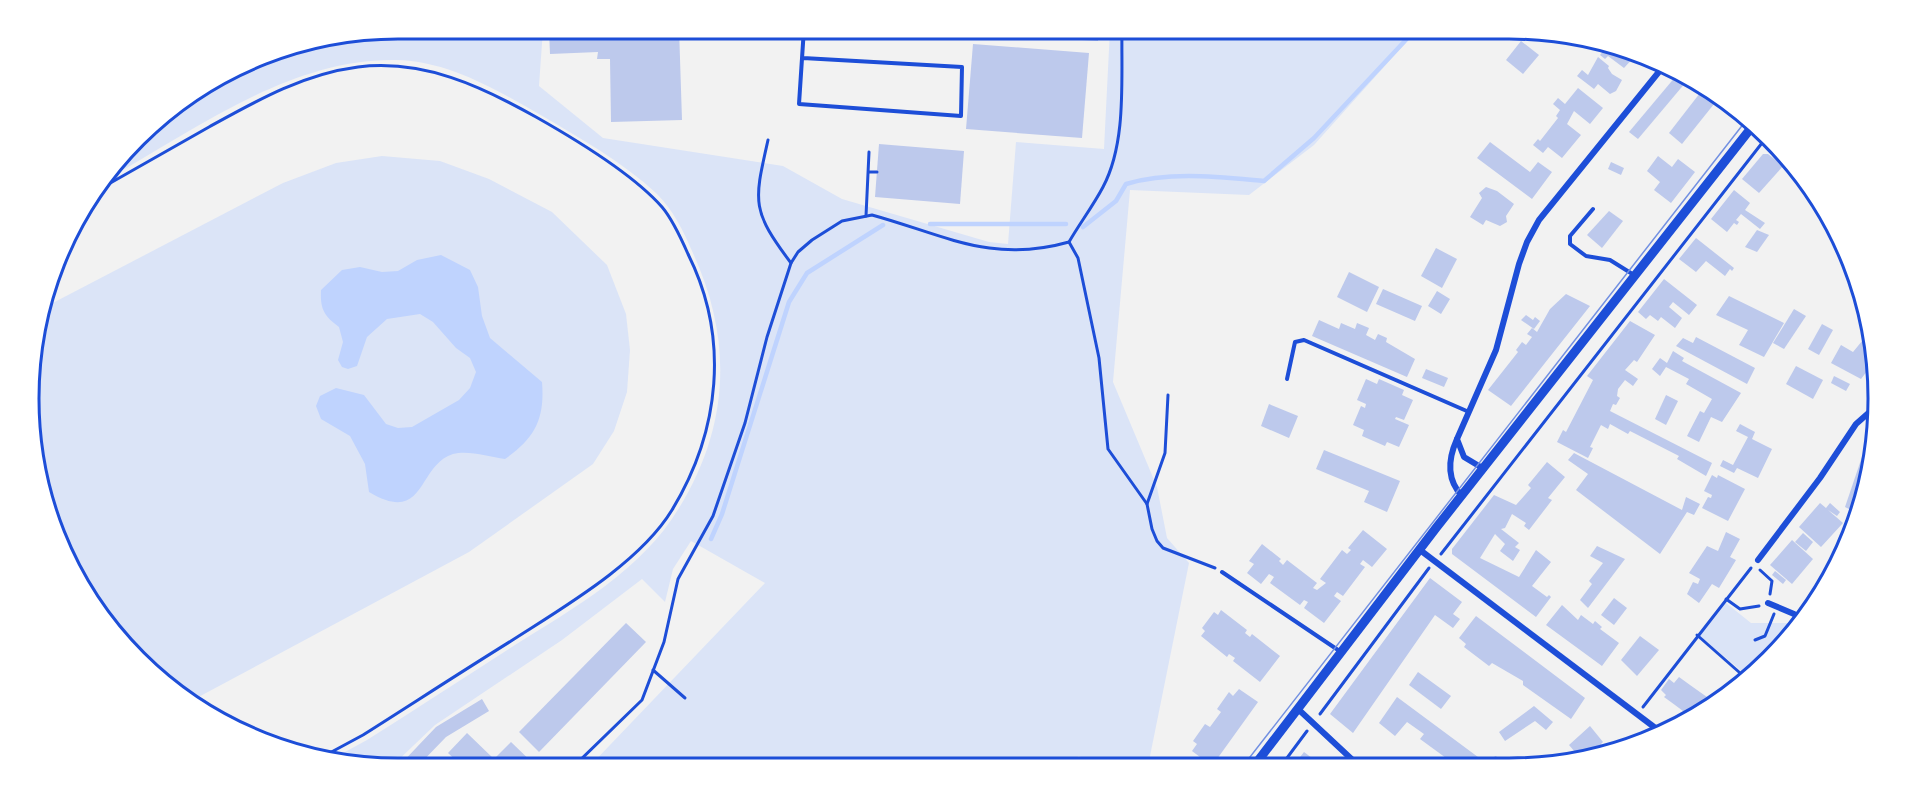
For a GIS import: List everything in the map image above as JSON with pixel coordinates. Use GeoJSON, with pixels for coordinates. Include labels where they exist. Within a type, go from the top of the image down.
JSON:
{"type":"FeatureCollection","features":[{"type":"Feature","properties":{"kind":"main road"},"geometry":{"type":"LineString","coordinates":[[1260,758],[1748,130]]}},
{"type":"Feature","properties":{"kind":"street"},"geometry":{"type":"LineString","coordinates":[[1462,496],[1450,479],[1451,453],[1496,350],[1527,242],[1539,220],[1659,72]]}},
{"type":"Feature","properties":{"kind":"street"},"geometry":{"type":"LineString","coordinates":[[1758,560],[1820,478],[1856,424],[1867,415]]}},
{"type":"Feature","properties":{"kind":"street"},"geometry":{"type":"LineString","coordinates":[[1457,439],[1464,457],[1484,469]]}},
{"type":"Feature","properties":{"kind":"street"},"geometry":{"type":"LineString","coordinates":[[1420,550],[1653,728]]}},
{"type":"Feature","properties":{"kind":"street"},"geometry":{"type":"LineString","coordinates":[[1768,603],[1795,615]]}},
{"type":"Feature","properties":{"kind":"street"},"geometry":{"type":"LineString","coordinates":[[1298,709],[1351,758]]}},
{"type":"Feature","properties":{"kind":"lane"},"geometry":{"type":"LineString","coordinates":[[803,58],[962,67],[961,117],[799,104],[804,39]]}},
{"type":"Feature","properties":{"kind":"lane"},"geometry":{"type":"LineString","coordinates":[[1593,209],[1570,236],[1570,244],[1586,256],[1611,260],[1634,276]]}},
{"type":"Feature","properties":{"kind":"lane"},"geometry":{"type":"LineString","coordinates":[[1287,379],[1295,342],[1304,340],[1469,412]]}},
{"type":"Feature","properties":{"kind":"lane"},"geometry":{"type":"LineString","coordinates":[[1222,572],[1342,653]]}},
{"type":"Feature","properties":{"kind":"path"},"geometry":{"type":"LineString","coordinates":[[582,758],[642,700],[664,642],[678,579],[713,516],[746,423],[767,337],[791,262],[798,252],[842,221],[866,216],[994,250],[1042,249],[1069,242],[1103,186],[1111,168],[1120,106],[1122,39]]}},
{"type":"Feature","properties":{"kind":"path"},"geometry":{"type":"LineString","coordinates":[[111,183],[261,99],[311,76],[358,67],[397,66],[445,74],[496,94],[575,139],[644,189],[662,207],[675,226],[702,282],[716,358],[714,399],[706,433],[670,513],[637,550],[592,589],[363,735],[332,752]]}},
{"type":"Feature","properties":{"kind":"path"},"geometry":{"type":"LineString","coordinates":[[768,140],[756,190],[758,206],[768,229],[791,262]]}},
{"type":"Feature","properties":{"kind":"path"},"geometry":{"type":"LineString","coordinates":[[1287,758],[1435,561],[1761,142]]}},
{"type":"Feature","properties":{"kind":"path"},"geometry":{"type":"LineString","coordinates":[[866,216],[869,152]]}},
{"type":"Feature","properties":{"kind":"path"},"geometry":{"type":"LineString","coordinates":[[869,172],[877,172]]}},
{"type":"Feature","properties":{"kind":"path"},"geometry":{"type":"LineString","coordinates":[[1069,242],[1078,258],[1100,358],[1108,448],[1148,504],[1152,529],[1157,542],[1163,548],[1200,560],[1222,572]]}},
{"type":"Feature","properties":{"kind":"path"},"geometry":{"type":"LineString","coordinates":[[1148,504],[1165,453],[1168,395]]}},
{"type":"Feature","properties":{"kind":"path"},"geometry":{"type":"LineString","coordinates":[[1636,715],[1697,635],[1726,598],[1754,564],[1772,581],[1768,603],[1751,609],[1740,609],[1726,598]]}},
{"type":"Feature","properties":{"kind":"path"},"geometry":{"type":"LineString","coordinates":[[1755,640],[1765,636],[1777,608]]}},
{"type":"Feature","properties":{"kind":"path"},"geometry":{"type":"LineString","coordinates":[[1697,635],[1740,673]]}},
{"type":"Feature","properties":{"kind":"path"},"geometry":{"type":"LineString","coordinates":[[653,670],[685,698]]}},
{"type":"Feature","properties":{"kind":"shaded area"},"geometry":{"type":"Polygon","coordinates":[[[542,39],[539,86],[603,138],[783,166],[842,199],[989,242],[1008,244],[1016,142],[1104,149],[1110,39],[1409,39],[1314,145],[1249,195],[1130,190],[1113,382],[1157,487],[1167,538],[1189,563],[1150,758],[1085,758],[1078,756],[1077,758],[598,758],[765,583],[691,541],[673,569],[665,602],[642,579],[562,640],[435,725],[400,758],[342,753],[583,602],[626,569],[664,530],[696,477],[708,445],[716,413],[720,381],[719,349],[714,317],[705,284],[692,251],[673,214],[657,194],[630,171],[585,141],[505,95],[470,78],[434,65],[415,62],[396,60],[357,63],[319,71],[281,84],[209,120],[119,172],[161,128],[199,100],[239,76],[305,51],[375,40],[542,39]]]}},
{"type":"Feature","properties":{"kind":"shaded area"},"geometry":{"type":"Polygon","coordinates":[[[382,156],[440,161],[489,179],[552,212],[607,265],[626,314],[630,350],[627,392],[614,431],[593,464],[469,552],[199,697],[161,669],[128,636],[87,578],[66,536],[51,492],[40,422],[42,352],[51,305],[283,183],[336,163],[382,156]]]}},
{"type":"Feature","properties":{"kind":"shaded area"},"geometry":{"type":"Polygon","coordinates":[[[1726,603],[1751,623],[1788,623],[1762,654],[1742,672],[1700,636],[1726,603]]]}},
{"type":"Feature","properties":{"kind":"water"},"geometry":{"type":"Polygon","coordinates":[[[441,255],[470,270],[478,287],[482,316],[490,338],[542,382],[540,417],[531,435],[505,459],[472,453],[453,454],[441,460],[411,498],[401,502],[387,501],[369,492],[365,464],[350,436],[321,419],[316,406],[320,396],[336,388],[364,395],[386,424],[398,428],[412,427],[459,400],[470,388],[476,372],[470,358],[456,348],[433,322],[420,314],[387,319],[367,337],[357,366],[348,369],[342,367],[338,360],[343,342],[339,327],[324,312],[321,290],[342,270],[360,267],[382,272],[398,271],[417,260],[441,255]]]}},
{"type":"Feature","properties":{"kind":"building"},"geometry":{"type":"Polygon","coordinates":[[[549,39],[679,39],[682,120],[611,122],[610,59],[597,59],[598,52],[550,54],[549,39]]]}},
{"type":"Feature","properties":{"kind":"building"},"geometry":{"type":"Polygon","coordinates":[[[1066,39],[1098,39],[1098,41],[1066,39]]]}},
{"type":"Feature","properties":{"kind":"building"},"geometry":{"type":"Polygon","coordinates":[[[1521,41],[1539,55],[1523,74],[1506,60],[1521,41]]]}},
{"type":"Feature","properties":{"kind":"building"},"geometry":{"type":"Polygon","coordinates":[[[973,44],[1089,53],[1082,138],[966,129],[973,44]]]}},
{"type":"Feature","properties":{"kind":"building"},"geometry":{"type":"Polygon","coordinates":[[[1603,51],[1631,60],[1624,68],[1608,56],[1605,59],[1600,55],[1603,51]]]}},
{"type":"Feature","properties":{"kind":"building"},"geometry":{"type":"Polygon","coordinates":[[[1598,57],[1609,66],[1612,74],[1622,80],[1616,91],[1610,94],[1598,84],[1594,89],[1577,76],[1582,70],[1588,75],[1598,57]]]}},
{"type":"Feature","properties":{"kind":"building"},"geometry":{"type":"Polygon","coordinates":[[[1673,79],[1684,85],[1638,139],[1629,132],[1673,79]]]}},
{"type":"Feature","properties":{"kind":"building"},"geometry":{"type":"Polygon","coordinates":[[[1578,88],[1603,108],[1590,124],[1574,111],[1567,124],[1581,135],[1562,158],[1548,147],[1543,153],[1533,145],[1538,139],[1540,141],[1558,118],[1556,116],[1560,110],[1553,104],[1558,98],[1565,104],[1578,88]]]}},
{"type":"Feature","properties":{"kind":"building"},"geometry":{"type":"Polygon","coordinates":[[[1699,94],[1714,104],[1682,144],[1669,133],[1699,94]]]}},
{"type":"Feature","properties":{"kind":"building"},"geometry":{"type":"Polygon","coordinates":[[[1490,142],[1530,172],[1538,162],[1552,172],[1532,199],[1477,158],[1490,142]]]}},
{"type":"Feature","properties":{"kind":"building"},"geometry":{"type":"Polygon","coordinates":[[[879,144],[964,151],[960,204],[875,197],[879,144]]]}},
{"type":"Feature","properties":{"kind":"building"},"geometry":{"type":"Polygon","coordinates":[[[1763,154],[1768,154],[1783,166],[1759,193],[1742,179],[1763,154]]]}},
{"type":"Feature","properties":{"kind":"building"},"geometry":{"type":"Polygon","coordinates":[[[1658,156],[1672,167],[1678,159],[1695,172],[1671,203],[1654,190],[1660,182],[1647,171],[1658,156]]]}},
{"type":"Feature","properties":{"kind":"building"},"geometry":{"type":"Polygon","coordinates":[[[1611,162],[1624,168],[1621,175],[1608,169],[1611,162]]]}},
{"type":"Feature","properties":{"kind":"building"},"geometry":{"type":"Polygon","coordinates":[[[1486,187],[1497,191],[1514,204],[1506,216],[1507,222],[1500,226],[1486,220],[1483,225],[1470,217],[1482,198],[1479,193],[1486,187]]]}},
{"type":"Feature","properties":{"kind":"building"},"geometry":{"type":"Polygon","coordinates":[[[1734,190],[1750,203],[1745,210],[1765,223],[1760,229],[1741,214],[1736,220],[1739,222],[1737,225],[1734,223],[1727,232],[1711,219],[1734,190]]]}},
{"type":"Feature","properties":{"kind":"building"},"geometry":{"type":"Polygon","coordinates":[[[1609,211],[1623,221],[1602,248],[1587,235],[1609,211]]]}},
{"type":"Feature","properties":{"kind":"building"},"geometry":{"type":"Polygon","coordinates":[[[1757,230],[1769,235],[1757,252],[1745,247],[1757,230]]]}},
{"type":"Feature","properties":{"kind":"building"},"geometry":{"type":"Polygon","coordinates":[[[1696,238],[1734,268],[1732,271],[1730,269],[1725,276],[1706,261],[1696,272],[1679,259],[1696,238]]]}},
{"type":"Feature","properties":{"kind":"building"},"geometry":{"type":"Polygon","coordinates":[[[1436,248],[1457,259],[1442,288],[1421,276],[1436,248]]]}},
{"type":"Feature","properties":{"kind":"building"},"geometry":{"type":"Polygon","coordinates":[[[1349,272],[1379,287],[1367,312],[1337,297],[1349,272]]]}},
{"type":"Feature","properties":{"kind":"building"},"geometry":{"type":"Polygon","coordinates":[[[1664,279],[1697,305],[1689,315],[1673,302],[1669,307],[1682,318],[1675,328],[1661,317],[1658,321],[1650,315],[1646,319],[1638,312],[1664,279]]]}},
{"type":"Feature","properties":{"kind":"building"},"geometry":{"type":"Polygon","coordinates":[[[1383,289],[1422,306],[1415,321],[1376,304],[1383,289]]]}},
{"type":"Feature","properties":{"kind":"building"},"geometry":{"type":"Polygon","coordinates":[[[1437,291],[1450,299],[1441,314],[1428,306],[1437,291]]]}},
{"type":"Feature","properties":{"kind":"building"},"geometry":{"type":"Polygon","coordinates":[[[1566,294],[1590,306],[1511,406],[1488,390],[1518,352],[1516,350],[1522,342],[1526,345],[1532,337],[1527,334],[1532,328],[1537,332],[1550,309],[1566,294]]]}},
{"type":"Feature","properties":{"kind":"building"},"geometry":{"type":"Polygon","coordinates":[[[1729,296],[1784,323],[1764,357],[1739,345],[1748,330],[1716,315],[1729,296]]]}},
{"type":"Feature","properties":{"kind":"building"},"geometry":{"type":"Polygon","coordinates":[[[1794,309],[1806,316],[1784,349],[1773,343],[1794,309]]]}},
{"type":"Feature","properties":{"kind":"building"},"geometry":{"type":"Polygon","coordinates":[[[1526,315],[1533,320],[1535,317],[1540,321],[1534,329],[1521,320],[1526,315]]]}},
{"type":"Feature","properties":{"kind":"building"},"geometry":{"type":"Polygon","coordinates":[[[1319,320],[1339,329],[1341,323],[1355,329],[1357,323],[1369,328],[1366,335],[1375,340],[1378,334],[1387,338],[1386,342],[1415,359],[1407,377],[1312,336],[1319,320]]]}},
{"type":"Feature","properties":{"kind":"building"},"geometry":{"type":"Polygon","coordinates":[[[1630,321],[1655,335],[1637,362],[1634,360],[1625,370],[1638,379],[1633,386],[1625,380],[1618,389],[1617,396],[1620,398],[1616,405],[1613,404],[1610,411],[1712,463],[1706,476],[1677,459],[1679,456],[1630,431],[1628,434],[1610,424],[1608,429],[1601,425],[1590,447],[1593,448],[1588,458],[1557,442],[1563,430],[1566,432],[1593,380],[1587,376],[1630,321]]]}},
{"type":"Feature","properties":{"kind":"building"},"geometry":{"type":"Polygon","coordinates":[[[1822,324],[1833,330],[1819,355],[1808,349],[1822,324]]]}},
{"type":"Feature","properties":{"kind":"building"},"geometry":{"type":"Polygon","coordinates":[[[1696,337],[1755,368],[1747,384],[1676,346],[1683,338],[1693,343],[1696,337]]]}},
{"type":"Feature","properties":{"kind":"building"},"geometry":{"type":"Polygon","coordinates":[[[1863,340],[1867,372],[1861,379],[1831,363],[1841,345],[1853,352],[1863,340]]]}},
{"type":"Feature","properties":{"kind":"building"},"geometry":{"type":"Polygon","coordinates":[[[1673,351],[1684,358],[1682,361],[1741,393],[1722,422],[1711,417],[1699,442],[1687,436],[1700,411],[1704,413],[1712,399],[1686,384],[1689,379],[1666,367],[1660,376],[1652,369],[1660,358],[1667,363],[1673,351]]]}},
{"type":"Feature","properties":{"kind":"building"},"geometry":{"type":"Polygon","coordinates":[[[1796,366],[1823,380],[1813,399],[1786,384],[1796,366]]]}},
{"type":"Feature","properties":{"kind":"building"},"geometry":{"type":"Polygon","coordinates":[[[1426,369],[1448,378],[1444,387],[1422,378],[1426,369]]]}},
{"type":"Feature","properties":{"kind":"building"},"geometry":{"type":"Polygon","coordinates":[[[1834,376],[1850,384],[1846,391],[1831,383],[1834,376]]]}},
{"type":"Feature","properties":{"kind":"building"},"geometry":{"type":"Polygon","coordinates":[[[1366,379],[1377,384],[1379,379],[1404,390],[1402,395],[1413,400],[1404,420],[1396,417],[1395,419],[1409,425],[1399,447],[1387,442],[1385,446],[1362,436],[1364,430],[1353,425],[1361,406],[1365,408],[1366,404],[1357,400],[1366,379]]]}},
{"type":"Feature","properties":{"kind":"building"},"geometry":{"type":"Polygon","coordinates":[[[1666,395],[1678,401],[1666,425],[1655,419],[1666,395]]]}},
{"type":"Feature","properties":{"kind":"building"},"geometry":{"type":"Polygon","coordinates":[[[1269,404],[1298,416],[1289,438],[1261,426],[1269,404]]]}},
{"type":"Feature","properties":{"kind":"building"},"geometry":{"type":"Polygon","coordinates":[[[1740,424],[1755,432],[1752,439],[1772,449],[1758,478],[1737,468],[1734,473],[1720,466],[1723,460],[1733,465],[1748,437],[1736,431],[1740,424]]]}},
{"type":"Feature","properties":{"kind":"building"},"geometry":{"type":"Polygon","coordinates":[[[1324,450],[1400,481],[1387,512],[1364,502],[1369,491],[1316,469],[1324,450]]]}},
{"type":"Feature","properties":{"kind":"building"},"geometry":{"type":"Polygon","coordinates":[[[1864,451],[1850,510],[1845,507],[1864,451]]]}},
{"type":"Feature","properties":{"kind":"building"},"geometry":{"type":"Polygon","coordinates":[[[1574,453],[1682,510],[1686,497],[1700,504],[1694,515],[1687,512],[1660,554],[1576,490],[1588,474],[1568,460],[1574,453]]]}},
{"type":"Feature","properties":{"kind":"building"},"geometry":{"type":"Polygon","coordinates":[[[1547,462],[1565,477],[1548,498],[1552,500],[1529,530],[1524,526],[1526,523],[1512,514],[1505,528],[1501,529],[1519,543],[1515,547],[1520,550],[1513,561],[1500,551],[1505,544],[1495,534],[1480,558],[1519,577],[1536,550],[1551,562],[1532,586],[1547,597],[1549,595],[1551,597],[1536,617],[1452,554],[1452,549],[1494,495],[1516,505],[1531,488],[1528,485],[1547,462]]]}},
{"type":"Feature","properties":{"kind":"building"},"geometry":{"type":"Polygon","coordinates":[[[1712,475],[1717,478],[1718,475],[1745,489],[1728,521],[1702,508],[1708,497],[1711,498],[1712,495],[1704,491],[1712,475]]]}},
{"type":"Feature","properties":{"kind":"building"},"geometry":{"type":"Polygon","coordinates":[[[1820,503],[1826,508],[1830,503],[1840,512],[1837,516],[1828,510],[1843,523],[1821,547],[1799,527],[1820,503]]]}},
{"type":"Feature","properties":{"kind":"building"},"geometry":{"type":"Polygon","coordinates":[[[1363,530],[1387,549],[1372,567],[1363,560],[1360,564],[1365,567],[1343,596],[1337,592],[1334,596],[1341,601],[1324,623],[1304,608],[1308,602],[1304,600],[1300,605],[1270,583],[1274,577],[1269,574],[1261,584],[1247,573],[1254,564],[1249,561],[1262,544],[1281,559],[1279,561],[1283,565],[1287,560],[1317,583],[1313,588],[1317,590],[1326,583],[1320,579],[1342,550],[1347,554],[1351,550],[1348,548],[1363,530]]]}},
{"type":"Feature","properties":{"kind":"building"},"geometry":{"type":"Polygon","coordinates":[[[1726,532],[1740,539],[1730,557],[1736,560],[1719,588],[1712,584],[1699,603],[1687,594],[1693,582],[1698,584],[1700,579],[1689,573],[1707,546],[1718,551],[1726,532]]]}},
{"type":"Feature","properties":{"kind":"building"},"geometry":{"type":"Polygon","coordinates":[[[1803,533],[1813,542],[1806,551],[1795,542],[1803,533]]]}},
{"type":"Feature","properties":{"kind":"building"},"geometry":{"type":"Polygon","coordinates":[[[1792,540],[1813,559],[1792,584],[1770,565],[1792,540]]]}},
{"type":"Feature","properties":{"kind":"building"},"geometry":{"type":"Polygon","coordinates":[[[1597,546],[1625,559],[1588,608],[1580,600],[1592,584],[1589,581],[1603,563],[1590,556],[1597,546]]]}},
{"type":"Feature","properties":{"kind":"building"},"geometry":{"type":"Polygon","coordinates":[[[1775,571],[1786,580],[1783,584],[1772,575],[1775,571]]]}},
{"type":"Feature","properties":{"kind":"building"},"geometry":{"type":"Polygon","coordinates":[[[1430,578],[1462,602],[1453,614],[1460,619],[1453,628],[1435,615],[1353,733],[1330,714],[1430,578]]]}},
{"type":"Feature","properties":{"kind":"building"},"geometry":{"type":"Polygon","coordinates":[[[1614,598],[1627,608],[1614,625],[1601,615],[1614,598]]]}},
{"type":"Feature","properties":{"kind":"building"},"geometry":{"type":"Polygon","coordinates":[[[1562,605],[1578,620],[1581,615],[1593,624],[1595,621],[1602,627],[1600,629],[1619,643],[1602,666],[1546,625],[1562,605]]]}},
{"type":"Feature","properties":{"kind":"building"},"geometry":{"type":"Polygon","coordinates":[[[1221,610],[1247,630],[1245,633],[1250,637],[1252,634],[1280,656],[1260,682],[1233,661],[1235,658],[1229,654],[1227,657],[1201,636],[1205,631],[1202,628],[1214,612],[1218,615],[1221,610]]]}},
{"type":"Feature","properties":{"kind":"building"},"geometry":{"type":"Polygon","coordinates":[[[1476,616],[1585,698],[1571,719],[1523,685],[1523,681],[1492,663],[1489,666],[1464,647],[1466,644],[1459,638],[1476,616]]]}},
{"type":"Feature","properties":{"kind":"building"},"geometry":{"type":"Polygon","coordinates":[[[626,623],[646,642],[539,752],[519,732],[626,623]]]}},
{"type":"Feature","properties":{"kind":"building"},"geometry":{"type":"Polygon","coordinates":[[[1640,636],[1659,650],[1637,676],[1621,660],[1640,636]]]}},
{"type":"Feature","properties":{"kind":"building"},"geometry":{"type":"Polygon","coordinates":[[[1418,672],[1451,696],[1441,709],[1409,685],[1418,672]]]}},
{"type":"Feature","properties":{"kind":"building"},"geometry":{"type":"Polygon","coordinates":[[[1679,677],[1707,697],[1684,712],[1664,697],[1666,695],[1661,690],[1669,679],[1674,683],[1679,677]]]}},
{"type":"Feature","properties":{"kind":"building"},"geometry":{"type":"Polygon","coordinates":[[[1239,689],[1258,702],[1218,758],[1201,758],[1192,751],[1197,744],[1193,741],[1205,724],[1210,727],[1221,712],[1217,709],[1229,692],[1233,696],[1239,689]]]}},
{"type":"Feature","properties":{"kind":"building"},"geometry":{"type":"Polygon","coordinates":[[[1397,697],[1479,758],[1446,758],[1420,739],[1424,734],[1407,722],[1395,736],[1379,723],[1397,697]]]}},
{"type":"Feature","properties":{"kind":"building"},"geometry":{"type":"Polygon","coordinates":[[[482,699],[489,711],[446,737],[426,758],[407,758],[436,727],[482,699]]]}},
{"type":"Feature","properties":{"kind":"building"},"geometry":{"type":"Polygon","coordinates":[[[1534,706],[1553,722],[1546,730],[1535,721],[1505,741],[1499,732],[1534,706]]]}},
{"type":"Feature","properties":{"kind":"building"},"geometry":{"type":"Polygon","coordinates":[[[1590,726],[1603,742],[1601,744],[1603,746],[1575,752],[1569,745],[1590,726]]]}},
{"type":"Feature","properties":{"kind":"building"},"geometry":{"type":"Polygon","coordinates":[[[467,733],[493,758],[453,758],[448,753],[467,733]]]}},
{"type":"Feature","properties":{"kind":"building"},"geometry":{"type":"Polygon","coordinates":[[[511,742],[528,758],[495,758],[511,742]]]}},
{"type":"Feature","properties":{"kind":"building"},"geometry":{"type":"Polygon","coordinates":[[[1304,752],[1312,758],[1299,758],[1304,752]]]}},
{"type":"Feature","properties":{"kind":"waterway"},"geometry":{"type":"LineString","coordinates":[[1083,227],[1116,201],[1126,184],[1177,176],[1264,181],[1314,138],[1407,39]]}},
{"type":"Feature","properties":{"kind":"waterway"},"geometry":{"type":"LineString","coordinates":[[930,224],[1066,224]]}},
{"type":"Feature","properties":{"kind":"waterway"},"geometry":{"type":"LineString","coordinates":[[711,539],[722,514],[789,302],[807,273],[883,225]]}},
{"type":"Feature","properties":{"kind":"tram line"},"geometry":{"type":"LineString","coordinates":[[1249,758],[1742,125]]}}]}
